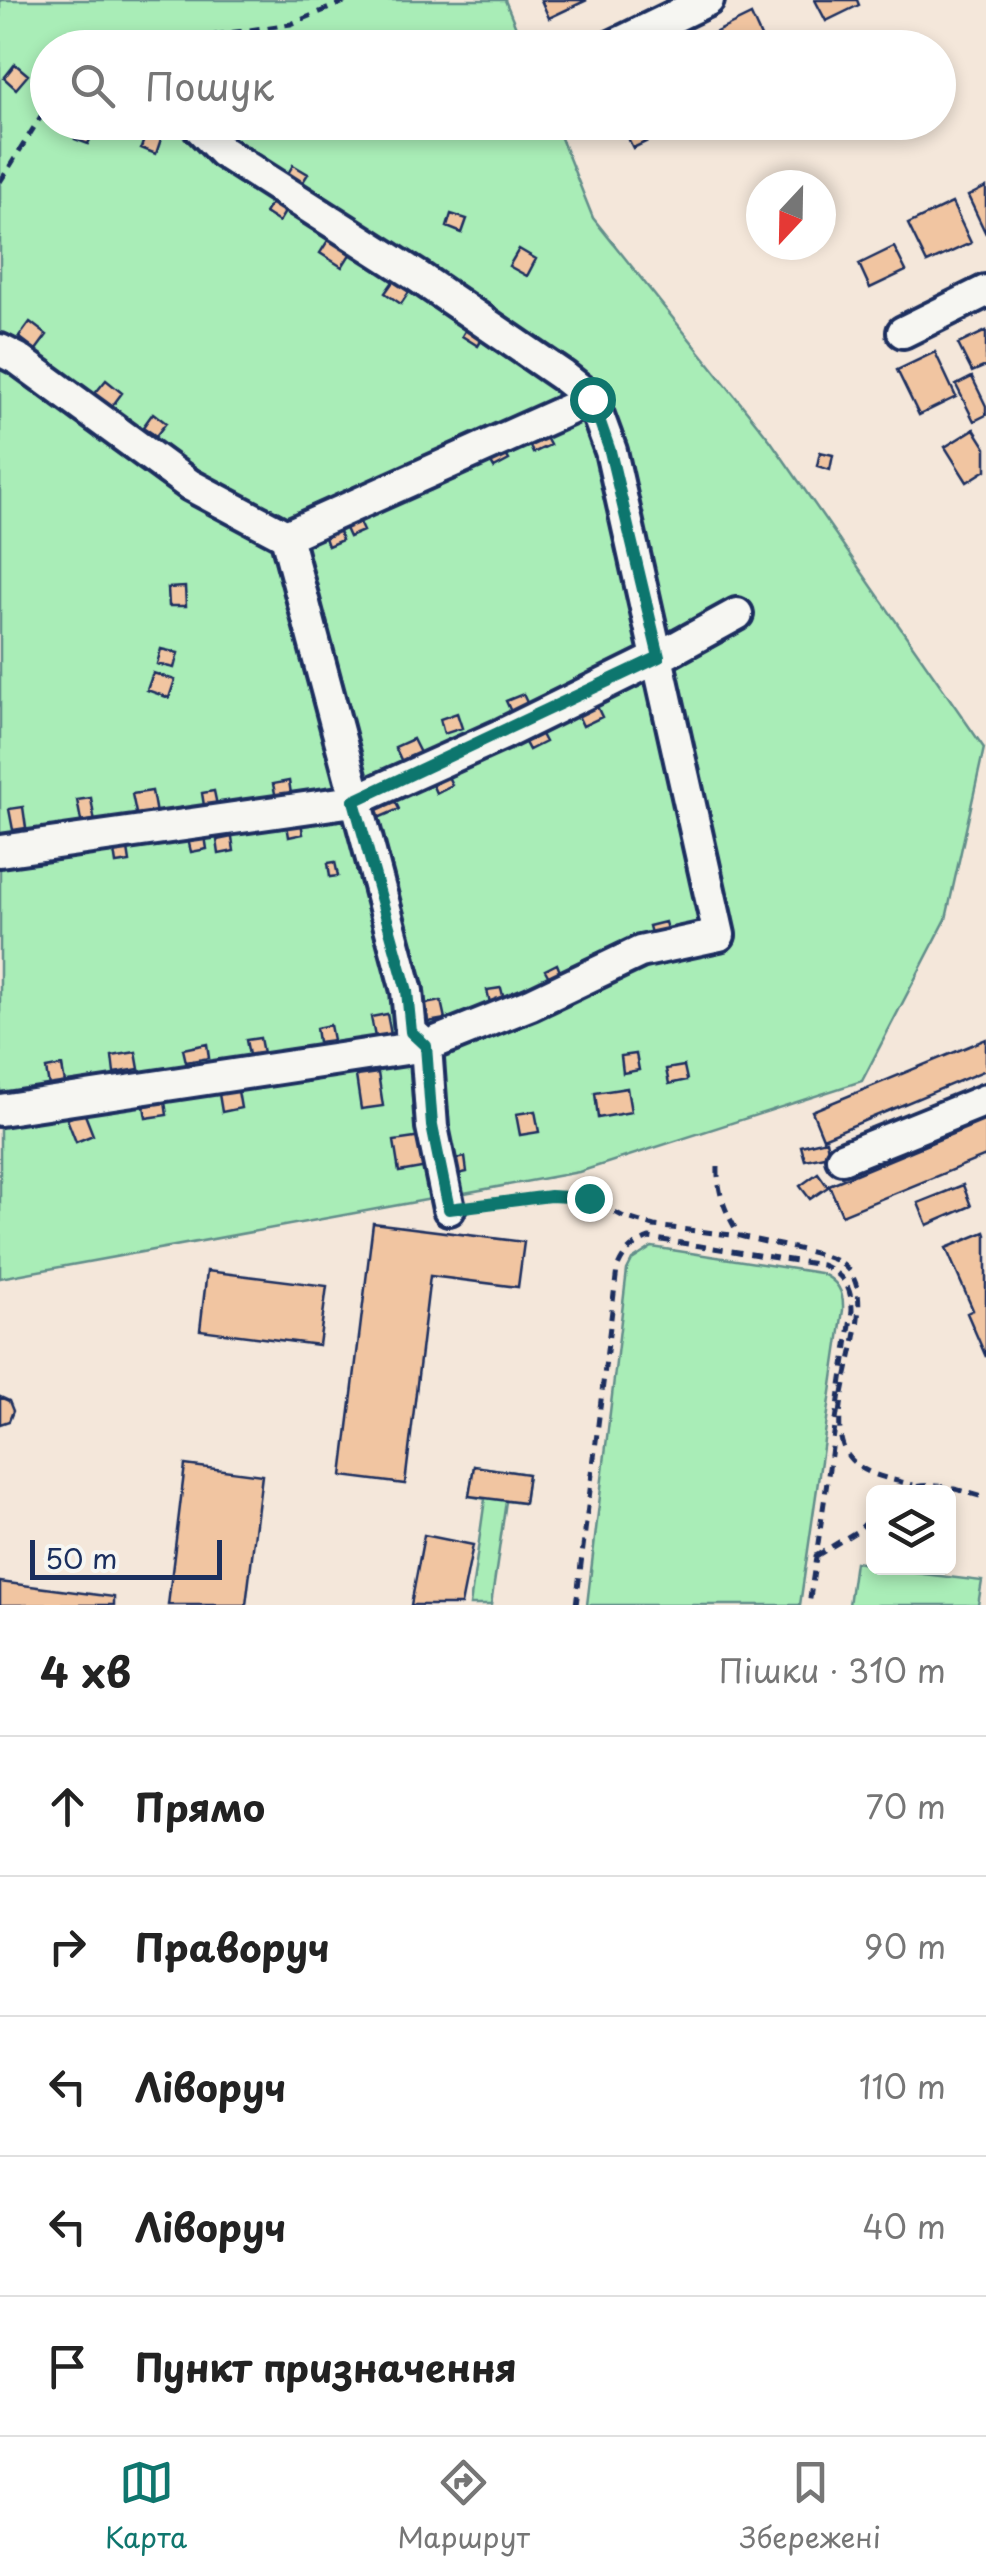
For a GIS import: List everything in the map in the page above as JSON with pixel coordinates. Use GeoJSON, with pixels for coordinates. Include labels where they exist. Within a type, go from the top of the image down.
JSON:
{"type":"FeatureCollection","features":[{"type":"Feature","properties":{"kind":"street"},"geometry":{"type":"LineString","coordinates":[[646,30],[708,0]]}},
{"type":"Feature","properties":{"kind":"street"},"geometry":{"type":"LineString","coordinates":[[0,1110],[426,1046],[531,1004],[640,952],[720,935],[610,451],[592,399],[417,276],[223,152],[211,140]]}},
{"type":"Feature","properties":{"kind":"street"},"geometry":{"type":"LineString","coordinates":[[904,332],[986,291]]}},
{"type":"Feature","properties":{"kind":"street"},"geometry":{"type":"LineString","coordinates":[[0,350],[190,484],[286,536],[407,991],[411,1032],[426,1046],[432,1126],[449,1209]]}},
{"type":"Feature","properties":{"kind":"street"},"geometry":{"type":"LineString","coordinates":[[286,536],[592,399]]}},
{"type":"Feature","properties":{"kind":"street"},"geometry":{"type":"LineString","coordinates":[[0,851],[354,801],[659,657],[737,614]]}},
{"type":"Feature","properties":{"kind":"street"},"geometry":{"type":"LineString","coordinates":[[842,1158],[986,1100]]}},
{"type":"Feature","properties":{"kind":"path"},"geometry":{"type":"LineString","coordinates":[[250,30],[292,24],[348,0]]}},
{"type":"Feature","properties":{"kind":"path"},"geometry":{"type":"LineString","coordinates":[[0,182],[30,134]]}},
{"type":"Feature","properties":{"kind":"path"},"geometry":{"type":"LineString","coordinates":[[718,1167],[717,1184],[727,1215],[740,1236]]}},
{"type":"Feature","properties":{"kind":"path"},"geometry":{"type":"LineString","coordinates":[[449,1209],[550,1196],[589,1198],[624,1217],[654,1226],[740,1236],[839,1262],[856,1282],[858,1303],[839,1427],[848,1457],[868,1472],[913,1485]]}},
{"type":"Feature","properties":{"kind":"path"},"geometry":{"type":"LineString","coordinates":[[576,1605],[617,1269],[634,1244],[649,1238],[822,1265],[846,1282],[852,1311],[809,1605]]}},
{"type":"Feature","properties":{"kind":"path"},"geometry":{"type":"LineString","coordinates":[[956,1489],[986,1498]]}},
{"type":"Feature","properties":{"kind":"path"},"geometry":{"type":"LineString","coordinates":[[816,1556],[866,1523]]}},
{"type":"Feature","properties":{"kind":"green space"},"geometry":{"type":"Polygon","coordinates":[[[0,0],[505,0],[517,30],[30,30],[30,140],[562,140],[593,218],[770,440],[984,748],[946,919],[862,1081],[579,1172],[0,1278],[0,0]]]}},
{"type":"Feature","properties":{"kind":"green space"},"geometry":{"type":"Polygon","coordinates":[[[652,1247],[820,1273],[841,1292],[843,1310],[800,1605],[587,1605],[627,1270],[632,1260],[652,1247]]]}},
{"type":"Feature","properties":{"kind":"green space"},"geometry":{"type":"Polygon","coordinates":[[[474,1466],[528,1474],[524,1503],[506,1501],[491,1605],[470,1605],[485,1499],[469,1496],[474,1466]]]}},
{"type":"Feature","properties":{"kind":"green space"},"geometry":{"type":"Polygon","coordinates":[[[855,1562],[866,1564],[866,1575],[932,1575],[982,1581],[978,1605],[849,1605],[855,1562]]]}},
{"type":"Feature","properties":{"kind":"building"},"geometry":{"type":"Polygon","coordinates":[[[541,0],[587,0],[549,18],[541,0]]]}},
{"type":"Feature","properties":{"kind":"building"},"geometry":{"type":"Polygon","coordinates":[[[815,0],[857,0],[859,5],[826,21],[815,0]]]}},
{"type":"Feature","properties":{"kind":"building"},"geometry":{"type":"Polygon","coordinates":[[[751,15],[758,30],[720,30],[751,15]]]}},
{"type":"Feature","properties":{"kind":"building"},"geometry":{"type":"Polygon","coordinates":[[[15,64],[28,75],[16,89],[4,78],[15,64]]]}},
{"type":"Feature","properties":{"kind":"building"},"geometry":{"type":"Polygon","coordinates":[[[144,140],[161,140],[156,154],[141,148],[144,140]]]}},
{"type":"Feature","properties":{"kind":"building"},"geometry":{"type":"Polygon","coordinates":[[[629,140],[650,140],[633,148],[629,140]]]}},
{"type":"Feature","properties":{"kind":"building"},"geometry":{"type":"Polygon","coordinates":[[[293,165],[308,174],[299,188],[285,179],[293,165]]]}},
{"type":"Feature","properties":{"kind":"building"},"geometry":{"type":"Polygon","coordinates":[[[986,187],[986,234],[968,196],[986,187]]]}},
{"type":"Feature","properties":{"kind":"building"},"geometry":{"type":"Polygon","coordinates":[[[274,199],[288,207],[279,222],[265,213],[274,199]]]}},
{"type":"Feature","properties":{"kind":"building"},"geometry":{"type":"Polygon","coordinates":[[[952,203],[971,243],[927,263],[908,224],[952,203]]]}},
{"type":"Feature","properties":{"kind":"building"},"geometry":{"type":"Polygon","coordinates":[[[451,214],[467,219],[462,233],[447,227],[451,214]]]}},
{"type":"Feature","properties":{"kind":"building"},"geometry":{"type":"Polygon","coordinates":[[[332,234],[354,248],[342,267],[320,253],[332,234]]]}},
{"type":"Feature","properties":{"kind":"building"},"geometry":{"type":"Polygon","coordinates":[[[894,247],[906,271],[870,288],[859,264],[894,247]]]}},
{"type":"Feature","properties":{"kind":"building"},"geometry":{"type":"Polygon","coordinates":[[[519,249],[536,259],[527,276],[509,266],[519,249]]]}},
{"type":"Feature","properties":{"kind":"building"},"geometry":{"type":"Polygon","coordinates":[[[397,276],[413,286],[401,304],[385,293],[397,276]]]}},
{"type":"Feature","properties":{"kind":"building"},"geometry":{"type":"Polygon","coordinates":[[[30,322],[47,335],[36,350],[19,337],[30,322]]]}},
{"type":"Feature","properties":{"kind":"building"},"geometry":{"type":"Polygon","coordinates":[[[470,322],[486,333],[478,346],[462,336],[470,322]]]}},
{"type":"Feature","properties":{"kind":"building"},"geometry":{"type":"Polygon","coordinates":[[[986,331],[986,366],[972,372],[958,344],[986,331]]]}},
{"type":"Feature","properties":{"kind":"building"},"geometry":{"type":"Polygon","coordinates":[[[935,352],[956,397],[919,415],[897,370],[935,352]]]}},
{"type":"Feature","properties":{"kind":"building"},"geometry":{"type":"Polygon","coordinates":[[[972,377],[986,406],[986,415],[974,421],[956,385],[972,377]]]}},
{"type":"Feature","properties":{"kind":"building"},"geometry":{"type":"Polygon","coordinates":[[[106,380],[122,393],[110,409],[93,396],[106,380]]]}},
{"type":"Feature","properties":{"kind":"building"},"geometry":{"type":"Polygon","coordinates":[[[153,413],[166,423],[156,436],[143,427],[153,413]]]}},
{"type":"Feature","properties":{"kind":"building"},"geometry":{"type":"Polygon","coordinates":[[[974,429],[986,448],[986,470],[967,482],[945,447],[974,429]]]}},
{"type":"Feature","properties":{"kind":"building"},"geometry":{"type":"Polygon","coordinates":[[[543,432],[550,445],[533,453],[527,440],[543,432]]]}},
{"type":"Feature","properties":{"kind":"building"},"geometry":{"type":"Polygon","coordinates":[[[502,448],[509,460],[494,468],[487,456],[502,448]]]}},
{"type":"Feature","properties":{"kind":"building"},"geometry":{"type":"Polygon","coordinates":[[[820,452],[833,455],[830,470],[817,466],[820,452]]]}},
{"type":"Feature","properties":{"kind":"building"},"geometry":{"type":"Polygon","coordinates":[[[357,518],[363,531],[349,537],[343,524],[357,518]]]}},
{"type":"Feature","properties":{"kind":"building"},"geometry":{"type":"Polygon","coordinates":[[[337,526],[342,540],[328,546],[323,532],[337,526]]]}},
{"type":"Feature","properties":{"kind":"building"},"geometry":{"type":"Polygon","coordinates":[[[185,587],[186,606],[169,606],[168,588],[185,587]]]}},
{"type":"Feature","properties":{"kind":"building"},"geometry":{"type":"Polygon","coordinates":[[[161,649],[178,653],[174,668],[157,664],[161,649]]]}},
{"type":"Feature","properties":{"kind":"building"},"geometry":{"type":"Polygon","coordinates":[[[153,673],[175,680],[169,698],[147,690],[153,673]]]}},
{"type":"Feature","properties":{"kind":"building"},"geometry":{"type":"Polygon","coordinates":[[[523,694],[529,707],[512,714],[506,701],[523,694]]]}},
{"type":"Feature","properties":{"kind":"building"},"geometry":{"type":"Polygon","coordinates":[[[593,698],[602,717],[583,726],[574,707],[593,698]]]}},
{"type":"Feature","properties":{"kind":"building"},"geometry":{"type":"Polygon","coordinates":[[[457,713],[462,728],[444,734],[440,719],[457,713]]]}},
{"type":"Feature","properties":{"kind":"building"},"geometry":{"type":"Polygon","coordinates":[[[536,725],[545,742],[529,750],[520,733],[536,725]]]}},
{"type":"Feature","properties":{"kind":"building"},"geometry":{"type":"Polygon","coordinates":[[[413,739],[421,755],[403,764],[395,747],[413,739]]]}},
{"type":"Feature","properties":{"kind":"building"},"geometry":{"type":"Polygon","coordinates":[[[445,770],[452,785],[436,793],[429,777],[445,770]]]}},
{"type":"Feature","properties":{"kind":"building"},"geometry":{"type":"Polygon","coordinates":[[[289,781],[292,800],[277,803],[273,784],[289,781]]]}},
{"type":"Feature","properties":{"kind":"building"},"geometry":{"type":"Polygon","coordinates":[[[152,791],[156,814],[137,818],[132,794],[152,791]]]}},
{"type":"Feature","properties":{"kind":"building"},"geometry":{"type":"Polygon","coordinates":[[[214,791],[218,810],[205,812],[202,793],[214,791]]]}},
{"type":"Feature","properties":{"kind":"building"},"geometry":{"type":"Polygon","coordinates":[[[393,797],[399,809],[378,818],[373,806],[393,797]]]}},
{"type":"Feature","properties":{"kind":"building"},"geometry":{"type":"Polygon","coordinates":[[[91,798],[95,823],[82,826],[77,800],[91,798]]]}},
{"type":"Feature","properties":{"kind":"building"},"geometry":{"type":"Polygon","coordinates":[[[23,807],[26,828],[13,830],[9,809],[23,807]]]}},
{"type":"Feature","properties":{"kind":"building"},"geometry":{"type":"Polygon","coordinates":[[[301,822],[303,834],[289,837],[287,825],[301,822]]]}},
{"type":"Feature","properties":{"kind":"building"},"geometry":{"type":"Polygon","coordinates":[[[205,836],[207,849],[191,852],[188,839],[205,836]]]}},
{"type":"Feature","properties":{"kind":"building"},"geometry":{"type":"Polygon","coordinates":[[[232,837],[234,851],[219,854],[217,840],[232,837]]]}},
{"type":"Feature","properties":{"kind":"building"},"geometry":{"type":"Polygon","coordinates":[[[128,849],[130,862],[116,864],[114,851],[128,849]]]}},
{"type":"Feature","properties":{"kind":"building"},"geometry":{"type":"Polygon","coordinates":[[[335,862],[338,876],[330,877],[328,863],[335,862]]]}},
{"type":"Feature","properties":{"kind":"building"},"geometry":{"type":"Polygon","coordinates":[[[665,922],[669,937],[653,941],[649,926],[665,922]]]}},
{"type":"Feature","properties":{"kind":"building"},"geometry":{"type":"Polygon","coordinates":[[[557,964],[561,974],[550,979],[545,970],[557,964]]]}},
{"type":"Feature","properties":{"kind":"building"},"geometry":{"type":"Polygon","coordinates":[[[501,988],[505,1004],[491,1007],[487,990],[501,988]]]}},
{"type":"Feature","properties":{"kind":"building"},"geometry":{"type":"Polygon","coordinates":[[[441,1001],[445,1019],[428,1022],[425,1004],[441,1001]]]}},
{"type":"Feature","properties":{"kind":"building"},"geometry":{"type":"Polygon","coordinates":[[[387,1014],[391,1035],[375,1037],[371,1017],[387,1014]]]}},
{"type":"Feature","properties":{"kind":"building"},"geometry":{"type":"Polygon","coordinates":[[[330,1025],[333,1040],[318,1042],[316,1028],[330,1025]]]}},
{"type":"Feature","properties":{"kind":"building"},"geometry":{"type":"Polygon","coordinates":[[[260,1038],[263,1053],[249,1055],[246,1040],[260,1038]]]}},
{"type":"Feature","properties":{"kind":"building"},"geometry":{"type":"Polygon","coordinates":[[[986,1039],[986,1070],[823,1138],[812,1111],[986,1039]]]}},
{"type":"Feature","properties":{"kind":"building"},"geometry":{"type":"Polygon","coordinates":[[[207,1044],[209,1058],[186,1062],[183,1049],[207,1044]]]}},
{"type":"Feature","properties":{"kind":"building"},"geometry":{"type":"Polygon","coordinates":[[[136,1052],[139,1069],[114,1073],[112,1056],[136,1052]]]}},
{"type":"Feature","properties":{"kind":"building"},"geometry":{"type":"Polygon","coordinates":[[[636,1054],[639,1070],[623,1073],[621,1056],[636,1054]]]}},
{"type":"Feature","properties":{"kind":"building"},"geometry":{"type":"Polygon","coordinates":[[[62,1066],[65,1083],[49,1086],[46,1069],[62,1066]]]}},
{"type":"Feature","properties":{"kind":"building"},"geometry":{"type":"Polygon","coordinates":[[[684,1066],[687,1080],[669,1084],[666,1069],[684,1066]]]}},
{"type":"Feature","properties":{"kind":"building"},"geometry":{"type":"Polygon","coordinates":[[[378,1073],[383,1106],[361,1109],[356,1076],[378,1073]]]}},
{"type":"Feature","properties":{"kind":"building"},"geometry":{"type":"Polygon","coordinates":[[[627,1088],[631,1112],[598,1118],[595,1093],[627,1088]]]}},
{"type":"Feature","properties":{"kind":"building"},"geometry":{"type":"Polygon","coordinates":[[[238,1091],[241,1108],[222,1112],[219,1094],[238,1091]]]}},
{"type":"Feature","properties":{"kind":"building"},"geometry":{"type":"Polygon","coordinates":[[[165,1102],[167,1115],[146,1118],[144,1106],[165,1102]]]}},
{"type":"Feature","properties":{"kind":"building"},"geometry":{"type":"Polygon","coordinates":[[[535,1111],[539,1132],[520,1135],[516,1114],[535,1111]]]}},
{"type":"Feature","properties":{"kind":"building"},"geometry":{"type":"Polygon","coordinates":[[[84,1112],[93,1135],[76,1142],[67,1119],[84,1112]]]}},
{"type":"Feature","properties":{"kind":"building"},"geometry":{"type":"Polygon","coordinates":[[[986,1120],[986,1156],[842,1215],[829,1185],[986,1120]]]}},
{"type":"Feature","properties":{"kind":"building"},"geometry":{"type":"Polygon","coordinates":[[[422,1137],[427,1167],[399,1172],[394,1141],[422,1137]]]}},
{"type":"Feature","properties":{"kind":"building"},"geometry":{"type":"Polygon","coordinates":[[[826,1140],[829,1155],[805,1160],[801,1146],[826,1140]]]}},
{"type":"Feature","properties":{"kind":"building"},"geometry":{"type":"Polygon","coordinates":[[[465,1157],[467,1172],[458,1174],[455,1159],[465,1157]]]}},
{"type":"Feature","properties":{"kind":"building"},"geometry":{"type":"Polygon","coordinates":[[[818,1173],[828,1187],[810,1199],[800,1186],[818,1173]]]}},
{"type":"Feature","properties":{"kind":"building"},"geometry":{"type":"Polygon","coordinates":[[[963,1185],[971,1206],[927,1225],[918,1203],[963,1185]]]}},
{"type":"Feature","properties":{"kind":"building"},"geometry":{"type":"Polygon","coordinates":[[[373,1223],[524,1242],[518,1287],[430,1276],[405,1484],[342,1476],[373,1223]]]}},
{"type":"Feature","properties":{"kind":"building"},"geometry":{"type":"Polygon","coordinates":[[[985,1232],[986,1357],[967,1313],[973,1310],[946,1248],[985,1232]]]}},
{"type":"Feature","properties":{"kind":"building"},"geometry":{"type":"Polygon","coordinates":[[[207,1271],[327,1286],[319,1345],[200,1330],[207,1271]]]}},
{"type":"Feature","properties":{"kind":"building"},"geometry":{"type":"Polygon","coordinates":[[[0,1397],[9,1401],[13,1411],[9,1421],[0,1424],[0,1397]]]}},
{"type":"Feature","properties":{"kind":"building"},"geometry":{"type":"Polygon","coordinates":[[[185,1465],[262,1475],[246,1605],[168,1605],[185,1465]]]}},
{"type":"Feature","properties":{"kind":"building"},"geometry":{"type":"Polygon","coordinates":[[[474,1466],[528,1474],[524,1503],[469,1496],[474,1466]]]}},
{"type":"Feature","properties":{"kind":"building"},"geometry":{"type":"Polygon","coordinates":[[[424,1535],[473,1545],[461,1605],[411,1605],[424,1535]]]}},
{"type":"Feature","properties":{"kind":"building"},"geometry":{"type":"Polygon","coordinates":[[[0,1582],[114,1597],[114,1605],[0,1605],[0,1582]]]}},
{"type":"Feature","properties":{"kind":"route"},"geometry":{"type":"LineString","coordinates":[[589,1198],[550,1196],[449,1209],[432,1126],[426,1046],[411,1032],[407,991],[354,801],[503,734],[659,657],[610,451],[592,399]]}}]}
